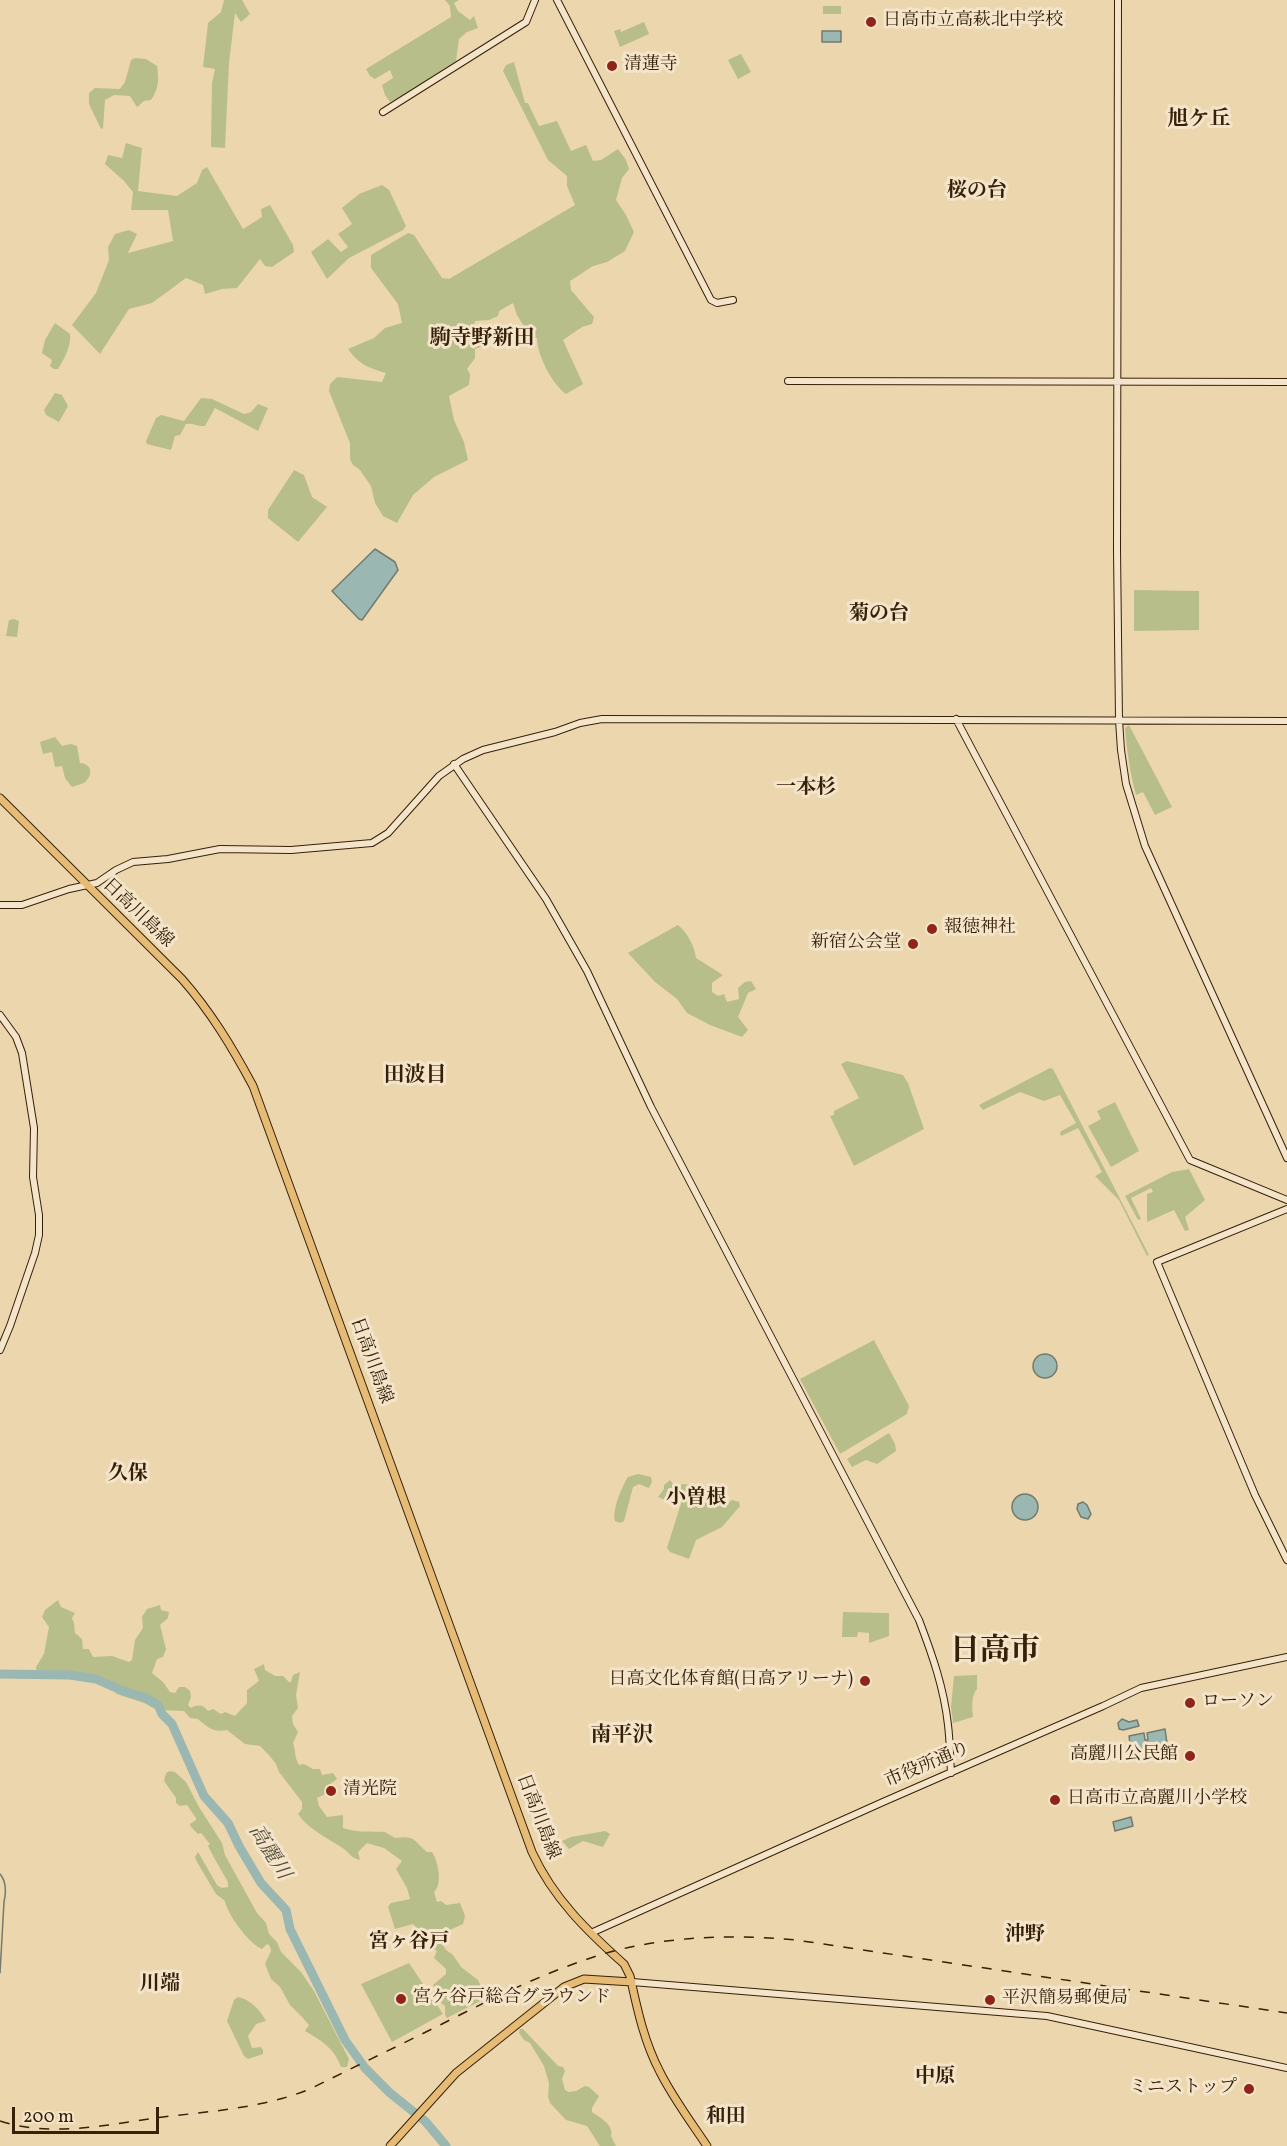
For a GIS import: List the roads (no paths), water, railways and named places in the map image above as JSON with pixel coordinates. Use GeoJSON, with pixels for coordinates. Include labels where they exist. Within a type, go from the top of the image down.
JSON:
{"type":"FeatureCollection","features":[{"type":"Feature","properties":{"kind":"main road","name":"日高川島線"},"geometry":{"type":"LineString","coordinates":[[0,798],[196,995],[225,1035],[253,1086],[532,1852],[556,1894],[591,1933],[624,1964],[632,1982],[644,2031],[656,2065],[707,2146]]}},
{"type":"Feature","properties":{"kind":"main road"},"geometry":{"type":"LineString","coordinates":[[390,2146],[464,2066],[564,1987],[584,1979],[632,1982]]}},
{"type":"Feature","properties":{"kind":"street"},"geometry":{"type":"LineString","coordinates":[[383,112],[526,22],[535,0]]}},
{"type":"Feature","properties":{"kind":"street"},"geometry":{"type":"LineString","coordinates":[[557,0],[711,300],[717,303],[733,300]]}},
{"type":"Feature","properties":{"kind":"street"},"geometry":{"type":"LineString","coordinates":[[1118,0],[1119,720],[1126,784],[1145,846],[1287,1158]]}},
{"type":"Feature","properties":{"kind":"street"},"geometry":{"type":"LineString","coordinates":[[788,381],[1287,382]]}},
{"type":"Feature","properties":{"kind":"street"},"geometry":{"type":"LineString","coordinates":[[0,905],[22,905],[97,883],[133,862],[168,859],[220,849],[291,850],[372,843],[388,832],[439,776],[454,764],[483,750],[602,719],[1287,721]]}},
{"type":"Feature","properties":{"kind":"street"},"geometry":{"type":"LineString","coordinates":[[956,719],[1190,1160],[1287,1200]]}},
{"type":"Feature","properties":{"kind":"street"},"geometry":{"type":"LineString","coordinates":[[454,764],[546,899],[587,971],[651,1107],[919,1620],[934,1660],[941,1688],[948,1724],[951,1773]]}},
{"type":"Feature","properties":{"kind":"street"},"geometry":{"type":"LineString","coordinates":[[0,1015],[16,1037],[22,1053],[34,1128],[33,1177],[39,1215],[39,1235],[35,1253],[0,1350]]}},
{"type":"Feature","properties":{"kind":"street"},"geometry":{"type":"LineString","coordinates":[[1287,1209],[1157,1262],[1255,1495],[1287,1560]]}},
{"type":"Feature","properties":{"kind":"street","name":"市役所通り"},"geometry":{"type":"LineString","coordinates":[[591,1933],[1142,1688],[1287,1657]]}},
{"type":"Feature","properties":{"kind":"street"},"geometry":{"type":"LineString","coordinates":[[632,1982],[1047,2016],[1287,2068]]}},
{"type":"Feature","properties":{"kind":"water"},"geometry":{"type":"Polygon","coordinates":[[[822,31],[841,31],[841,42],[822,42],[822,31]]]}},
{"type":"Feature","properties":{"kind":"water"},"geometry":{"type":"Polygon","coordinates":[[[375,549],[395,562],[398,570],[362,620],[332,591],[375,549]]]}},
{"type":"Feature","properties":{"kind":"water"},"geometry":{"type":"Polygon","coordinates":[[[1045,1354],[1050,1355],[1056,1361],[1056,1371],[1050,1377],[1045,1378],[1040,1377],[1034,1371],[1033,1366],[1034,1361],[1040,1355],[1045,1354]]]}},
{"type":"Feature","properties":{"kind":"water"},"geometry":{"type":"Polygon","coordinates":[[[1025,1494],[1034,1498],[1038,1507],[1034,1516],[1025,1520],[1016,1516],[1012,1507],[1016,1498],[1025,1494]]]}},
{"type":"Feature","properties":{"kind":"water"},"geometry":{"type":"Polygon","coordinates":[[[1083,1502],[1091,1514],[1088,1519],[1081,1517],[1077,1509],[1078,1504],[1083,1502]]]}},
{"type":"Feature","properties":{"kind":"water"},"geometry":{"type":"Polygon","coordinates":[[[1122,1719],[1129,1722],[1137,1720],[1139,1726],[1119,1729],[1118,1723],[1122,1719]]]}},
{"type":"Feature","properties":{"kind":"water"},"geometry":{"type":"Polygon","coordinates":[[[1165,1729],[1167,1743],[1131,1751],[1129,1736],[1144,1733],[1145,1740],[1148,1740],[1147,1733],[1165,1729]]]}},
{"type":"Feature","properties":{"kind":"water"},"geometry":{"type":"Polygon","coordinates":[[[1131,1817],[1133,1826],[1115,1831],[1113,1822],[1131,1817]]]}},
{"type":"Feature","properties":{"kind":"waterway","name":"高麗川"},"geometry":{"type":"LineString","coordinates":[[0,1674],[70,1675],[96,1679],[146,1698],[158,1705],[162,1714],[172,1724],[204,1796],[228,1823],[261,1883],[286,1910],[290,1929],[345,2040],[365,2068],[390,2093],[425,2121],[446,2146]]}},
{"type":"Feature","properties":{"kind":"waterway"},"geometry":{"type":"LineString","coordinates":[[0,1874],[5,1884],[0,1973]]}},
{"type":"Feature","properties":{"kind":"railway"},"geometry":{"type":"LineString","coordinates":[[0,2121],[40,2129],[81,2128],[219,2111],[274,2101],[310,2089],[483,2003],[545,1975],[610,1952],[679,1940],[726,1937],[796,1940],[1287,2013]]}},
{"type":"Feature","properties":{"kind":"place","name":"日高市立高萩北中学校"},"geometry":{"type":"Point","coordinates":[871,22]}},
{"type":"Feature","properties":{"kind":"place","name":"清蓮寺"},"geometry":{"type":"Point","coordinates":[612,66]}},
{"type":"Feature","properties":{"kind":"place","name":"報徳神社"},"geometry":{"type":"Point","coordinates":[932,929]}},
{"type":"Feature","properties":{"kind":"place","name":"新宿公会堂"},"geometry":{"type":"Point","coordinates":[913,944]}},
{"type":"Feature","properties":{"kind":"place","name":"日高文化体育館(日高アリーナ)"},"geometry":{"type":"Point","coordinates":[865,1681]}},
{"type":"Feature","properties":{"kind":"place","name":"ローソン"},"geometry":{"type":"Point","coordinates":[1190,1703]}},
{"type":"Feature","properties":{"kind":"place","name":"高麗川公民館"},"geometry":{"type":"Point","coordinates":[1190,1756]}},
{"type":"Feature","properties":{"kind":"place","name":"清光院"},"geometry":{"type":"Point","coordinates":[331,1791]}},
{"type":"Feature","properties":{"kind":"place","name":"日高市立高麗川小学校"},"geometry":{"type":"Point","coordinates":[1055,1800]}},
{"type":"Feature","properties":{"kind":"place","name":"宮ケ谷戸総合グラウンド"},"geometry":{"type":"Point","coordinates":[401,1999]}},
{"type":"Feature","properties":{"kind":"place","name":"平沢簡易郵便局"},"geometry":{"type":"Point","coordinates":[990,2000]}},
{"type":"Feature","properties":{"kind":"place","name":"ミニストップ"},"geometry":{"type":"Point","coordinates":[1249,2089]}},
{"type":"Feature","properties":{"kind":"district","name":"旭ケ丘"},"geometry":{"type":"Point","coordinates":[1199,121]}},
{"type":"Feature","properties":{"kind":"district","name":"桜の台"},"geometry":{"type":"Point","coordinates":[977,192]}},
{"type":"Feature","properties":{"kind":"district","name":"駒寺野新田"},"geometry":{"type":"Point","coordinates":[482,340]}},
{"type":"Feature","properties":{"kind":"district","name":"菊の台"},"geometry":{"type":"Point","coordinates":[879,615]}},
{"type":"Feature","properties":{"kind":"district","name":"一本杉"},"geometry":{"type":"Point","coordinates":[806,789]}},
{"type":"Feature","properties":{"kind":"district","name":"田波目"},"geometry":{"type":"Point","coordinates":[415,1077]}},
{"type":"Feature","properties":{"kind":"district","name":"久保"},"geometry":{"type":"Point","coordinates":[128,1475]}},
{"type":"Feature","properties":{"kind":"district","name":"小曽根"},"geometry":{"type":"Point","coordinates":[696,1499]}},
{"type":"Feature","properties":{"kind":"district","name":"日高市"},"geometry":{"type":"Point","coordinates":[995,1653]}},
{"type":"Feature","properties":{"kind":"district","name":"南平沢"},"geometry":{"type":"Point","coordinates":[622,1737]}},
{"type":"Feature","properties":{"kind":"district","name":"沖野"},"geometry":{"type":"Point","coordinates":[1025,1936]}},
{"type":"Feature","properties":{"kind":"district","name":"宮ヶ谷戸"},"geometry":{"type":"Point","coordinates":[409,1943]}},
{"type":"Feature","properties":{"kind":"district","name":"川端"},"geometry":{"type":"Point","coordinates":[160,1985]}},
{"type":"Feature","properties":{"kind":"district","name":"中原"},"geometry":{"type":"Point","coordinates":[935,2078]}},
{"type":"Feature","properties":{"kind":"district","name":"和田"},"geometry":{"type":"Point","coordinates":[726,2118]}}]}
